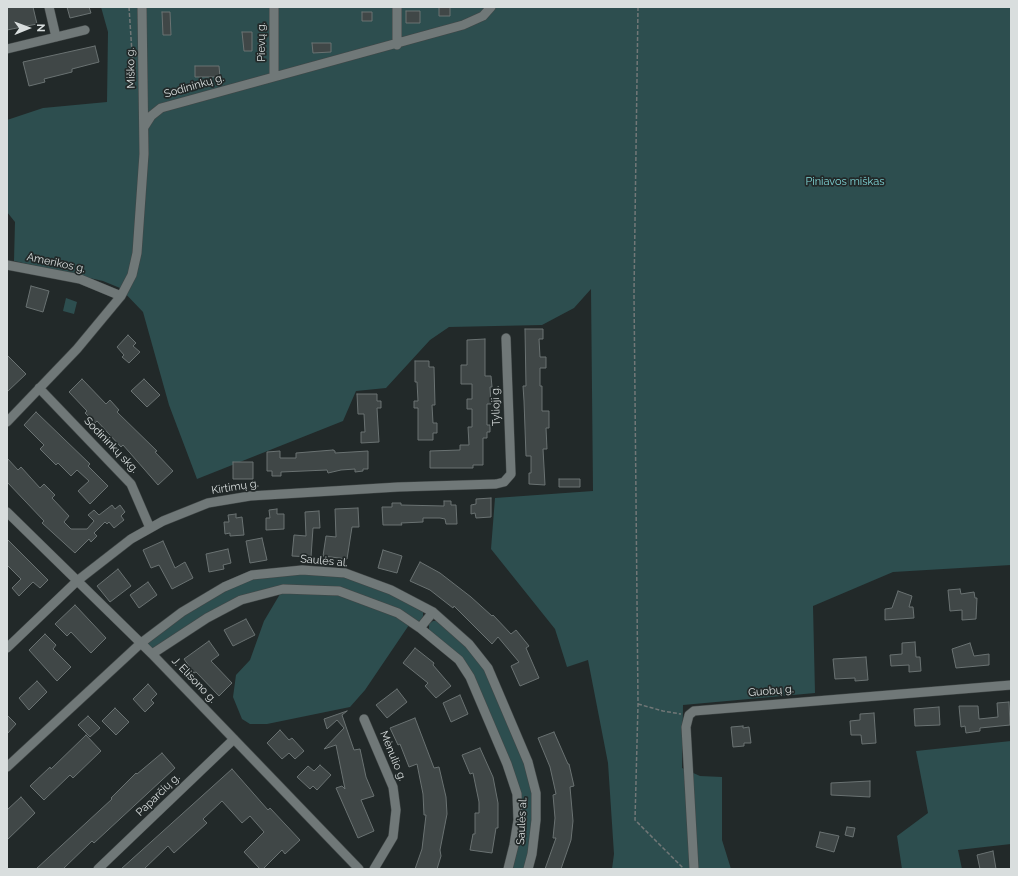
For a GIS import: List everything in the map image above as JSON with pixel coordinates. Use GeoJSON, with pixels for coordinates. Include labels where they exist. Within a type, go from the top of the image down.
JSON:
{"type":"FeatureCollection","features":[{"type":"Feature","properties":{"kind":"street"},"geometry":{"type":"LineString","coordinates":[[49,7],[56,37]]}},
{"type":"Feature","properties":{"kind":"street","name":"Miško g."},"geometry":{"type":"LineString","coordinates":[[142,7],[144,128]]}},
{"type":"Feature","properties":{"kind":"street","name":"Pievų g."},"geometry":{"type":"LineString","coordinates":[[274,7],[274,76]]}},
{"type":"Feature","properties":{"kind":"street"},"geometry":{"type":"LineString","coordinates":[[397,7],[397,45]]}},
{"type":"Feature","properties":{"kind":"street","name":"Sodininkų g."},"geometry":{"type":"LineString","coordinates":[[144,128],[150,116],[161,108],[274,76],[397,45],[474,21],[483,16],[491,7]]}},
{"type":"Feature","properties":{"kind":"street"},"geometry":{"type":"LineString","coordinates":[[7,48],[85,30]]}},
{"type":"Feature","properties":{"kind":"street"},"geometry":{"type":"LineString","coordinates":[[7,422],[77,349],[122,296],[132,275],[137,254],[144,154],[144,128]]}},
{"type":"Feature","properties":{"kind":"street","name":"Amerikos g."},"geometry":{"type":"LineString","coordinates":[[7,265],[80,279],[122,296]]}},
{"type":"Feature","properties":{"kind":"street","name":"Tylioji g."},"geometry":{"type":"LineString","coordinates":[[506,338],[510,474]]}},
{"type":"Feature","properties":{"kind":"street","name":"Sodininkų skg."},"geometry":{"type":"LineString","coordinates":[[39,388],[132,484],[150,528]]}},
{"type":"Feature","properties":{"kind":"street","name":"Kirtimų g."},"geometry":{"type":"LineString","coordinates":[[7,648],[78,581],[131,539],[163,520],[208,503],[250,496],[398,487],[496,484],[504,482],[510,474]]}},
{"type":"Feature","properties":{"kind":"street","name":"J. Elisono g."},"geometry":{"type":"LineString","coordinates":[[7,512],[152,654],[360,869]]}},
{"type":"Feature","properties":{"kind":"street","name":"Saulės al."},"geometry":{"type":"LineString","coordinates":[[7,767],[141,643],[182,612],[224,587],[252,575],[302,570],[344,573],[391,590],[432,612],[469,644],[488,668],[528,762],[536,793],[536,820],[532,854],[528,869]]}},
{"type":"Feature","properties":{"kind":"street","name":"Saulės al."},"geometry":{"type":"LineString","coordinates":[[152,654],[207,618],[241,600],[283,589],[339,591],[398,613],[420,628],[459,660],[470,678],[507,764],[517,794],[518,820],[508,869]]}},
{"type":"Feature","properties":{"kind":"street"},"geometry":{"type":"LineString","coordinates":[[420,628],[432,612]]}},
{"type":"Feature","properties":{"kind":"street","name":"Guobų g."},"geometry":{"type":"LineString","coordinates":[[689,715],[700,709],[1011,685]]}},
{"type":"Feature","properties":{"kind":"street"},"geometry":{"type":"LineString","coordinates":[[689,715],[686,727],[694,869]]}},
{"type":"Feature","properties":{"kind":"street","name":"Mėnulio g."},"geometry":{"type":"LineString","coordinates":[[364,719],[391,781],[396,810],[393,837],[374,869]]}},
{"type":"Feature","properties":{"kind":"street","name":"Paparčių g."},"geometry":{"type":"LineString","coordinates":[[98,869],[234,739]]}},
{"type":"Feature","properties":{"kind":"path"},"geometry":{"type":"LineString","coordinates":[[638,7],[634,293],[638,704],[635,820],[685,869]]}},
{"type":"Feature","properties":{"kind":"path"},"geometry":{"type":"LineString","coordinates":[[638,704],[663,711],[689,715]]}},
{"type":"Feature","properties":{"kind":"green space","name":"Piniavos miškas"},"geometry":{"type":"Polygon","coordinates":[[[101,7],[1011,7],[1011,565],[893,572],[813,606],[815,693],[683,705],[682,768],[700,776],[722,777],[722,840],[731,869],[612,869],[614,854],[608,763],[588,660],[567,667],[555,629],[491,549],[495,498],[593,491],[591,289],[574,308],[542,325],[449,327],[430,340],[386,388],[356,391],[343,421],[197,479],[169,405],[143,312],[120,288],[103,281],[14,261],[15,222],[7,212],[7,120],[43,108],[107,102],[108,32],[101,7]]]}},
{"type":"Feature","properties":{"kind":"green space"},"geometry":{"type":"Polygon","coordinates":[[[66,298],[77,302],[74,314],[63,311],[66,298]]]}},
{"type":"Feature","properties":{"kind":"green space"},"geometry":{"type":"Polygon","coordinates":[[[301,572],[342,577],[390,592],[423,612],[423,616],[421,620],[417,622],[371,601],[284,587],[239,599],[152,649],[147,646],[148,640],[182,615],[232,586],[254,579],[301,572]]]}},
{"type":"Feature","properties":{"kind":"green space"},"geometry":{"type":"Polygon","coordinates":[[[283,589],[339,591],[411,622],[365,690],[350,707],[267,724],[250,724],[242,719],[233,697],[236,675],[250,660],[264,621],[283,589]]]}},
{"type":"Feature","properties":{"kind":"green space"},"geometry":{"type":"Polygon","coordinates":[[[433,621],[439,621],[468,647],[485,669],[524,763],[534,797],[535,818],[525,869],[511,869],[521,819],[472,673],[429,632],[429,624],[433,621]]]}},
{"type":"Feature","properties":{"kind":"green space"},"geometry":{"type":"Polygon","coordinates":[[[1011,741],[1011,844],[958,850],[962,869],[902,869],[897,836],[928,813],[916,751],[1011,741]]]}},
{"type":"Feature","properties":{"kind":"building"},"geometry":{"type":"Polygon","coordinates":[[[7,7],[33,7],[37,24],[7,30],[7,7]]]}},
{"type":"Feature","properties":{"kind":"building"},"geometry":{"type":"Polygon","coordinates":[[[67,7],[89,7],[91,13],[70,18],[67,7]]]}},
{"type":"Feature","properties":{"kind":"building"},"geometry":{"type":"Polygon","coordinates":[[[439,7],[450,7],[450,16],[439,16],[439,7]]]}},
{"type":"Feature","properties":{"kind":"building"},"geometry":{"type":"Polygon","coordinates":[[[406,11],[420,11],[420,23],[406,23],[406,11]]]}},
{"type":"Feature","properties":{"kind":"building"},"geometry":{"type":"Polygon","coordinates":[[[162,12],[170,12],[171,35],[163,35],[162,12]]]}},
{"type":"Feature","properties":{"kind":"building"},"geometry":{"type":"Polygon","coordinates":[[[362,12],[372,12],[372,21],[362,21],[362,12]]]}},
{"type":"Feature","properties":{"kind":"building"},"geometry":{"type":"Polygon","coordinates":[[[242,32],[252,32],[252,51],[244,51],[242,32]]]}},
{"type":"Feature","properties":{"kind":"building"},"geometry":{"type":"Polygon","coordinates":[[[312,43],[331,43],[331,52],[313,53],[312,43]]]}},
{"type":"Feature","properties":{"kind":"building"},"geometry":{"type":"Polygon","coordinates":[[[95,46],[99,62],[72,69],[72,72],[44,79],[45,82],[29,86],[23,62],[95,46]]]}},
{"type":"Feature","properties":{"kind":"building"},"geometry":{"type":"Polygon","coordinates":[[[195,66],[219,66],[220,77],[195,77],[195,66]]]}},
{"type":"Feature","properties":{"kind":"building"},"geometry":{"type":"Polygon","coordinates":[[[31,286],[49,291],[43,312],[26,307],[31,286]]]}},
{"type":"Feature","properties":{"kind":"building"},"geometry":{"type":"Polygon","coordinates":[[[525,329],[543,329],[543,339],[539,339],[540,357],[546,357],[546,368],[540,368],[540,386],[542,386],[542,411],[549,411],[549,428],[546,428],[547,449],[543,449],[545,485],[529,484],[529,473],[531,473],[531,456],[526,456],[523,386],[526,386],[525,329]]]}},
{"type":"Feature","properties":{"kind":"building"},"geometry":{"type":"Polygon","coordinates":[[[128,335],[136,343],[133,346],[140,352],[129,363],[122,357],[124,355],[117,347],[128,335]]]}},
{"type":"Feature","properties":{"kind":"building"},"geometry":{"type":"Polygon","coordinates":[[[485,339],[485,376],[491,376],[492,387],[490,387],[491,404],[487,404],[487,425],[490,425],[490,432],[487,432],[487,438],[483,438],[483,465],[473,465],[473,468],[430,468],[430,451],[460,450],[460,445],[469,445],[468,427],[472,427],[472,409],[467,409],[467,399],[472,399],[472,384],[461,384],[461,365],[467,365],[467,340],[485,339]]]}},
{"type":"Feature","properties":{"kind":"building"},"geometry":{"type":"Polygon","coordinates":[[[7,355],[26,374],[7,392],[7,355]]]}},
{"type":"Feature","properties":{"kind":"building"},"geometry":{"type":"Polygon","coordinates":[[[415,361],[429,361],[429,367],[434,367],[435,405],[432,405],[433,423],[437,423],[437,433],[433,433],[433,440],[418,440],[418,408],[414,408],[414,401],[418,401],[417,382],[415,382],[415,361]]]}},
{"type":"Feature","properties":{"kind":"building"},"geometry":{"type":"Polygon","coordinates":[[[82,379],[106,404],[110,400],[119,410],[117,412],[157,451],[155,452],[173,471],[158,485],[123,445],[121,447],[97,421],[95,423],[85,413],[87,411],[69,392],[82,379]]]}},
{"type":"Feature","properties":{"kind":"building"},"geometry":{"type":"Polygon","coordinates":[[[144,379],[160,395],[147,407],[131,391],[144,379]]]}},
{"type":"Feature","properties":{"kind":"building"},"geometry":{"type":"Polygon","coordinates":[[[357,394],[377,394],[377,401],[381,401],[381,408],[377,408],[379,442],[361,443],[361,432],[365,432],[364,414],[358,414],[357,394]]]}},
{"type":"Feature","properties":{"kind":"building"},"geometry":{"type":"Polygon","coordinates":[[[36,412],[90,464],[88,466],[108,486],[90,504],[78,491],[89,481],[77,470],[71,476],[58,463],[56,465],[40,449],[44,445],[24,425],[36,412]]]}},
{"type":"Feature","properties":{"kind":"building"},"geometry":{"type":"Polygon","coordinates":[[[333,450],[335,453],[368,451],[368,469],[355,472],[355,469],[341,470],[328,473],[327,470],[281,472],[281,476],[272,476],[272,471],[267,471],[267,452],[280,451],[280,458],[296,458],[296,453],[333,450]]]}},
{"type":"Feature","properties":{"kind":"building"},"geometry":{"type":"Polygon","coordinates":[[[7,458],[18,470],[21,467],[40,488],[44,484],[55,495],[52,498],[69,516],[64,522],[71,529],[87,529],[94,521],[88,515],[94,510],[99,515],[112,505],[115,509],[120,505],[125,512],[121,516],[124,520],[114,528],[109,522],[107,524],[105,522],[94,533],[97,536],[91,542],[89,539],[75,553],[42,523],[44,521],[7,482],[7,458]]]}},
{"type":"Feature","properties":{"kind":"building"},"geometry":{"type":"Polygon","coordinates":[[[233,462],[253,462],[253,479],[233,479],[233,462]]]}},
{"type":"Feature","properties":{"kind":"building"},"geometry":{"type":"Polygon","coordinates":[[[559,479],[580,479],[580,487],[559,487],[559,479]]]}},
{"type":"Feature","properties":{"kind":"building"},"geometry":{"type":"Polygon","coordinates":[[[491,498],[491,517],[476,518],[475,513],[471,514],[471,505],[476,504],[476,499],[491,498]]]}},
{"type":"Feature","properties":{"kind":"building"},"geometry":{"type":"Polygon","coordinates":[[[444,501],[451,501],[451,505],[456,505],[457,524],[446,524],[445,519],[440,518],[423,518],[423,522],[401,523],[402,525],[383,525],[382,507],[392,507],[392,503],[401,503],[401,505],[444,506],[444,501]]]}},
{"type":"Feature","properties":{"kind":"building"},"geometry":{"type":"Polygon","coordinates":[[[358,508],[359,527],[352,527],[347,559],[323,556],[326,536],[336,537],[335,509],[358,508]]]}},
{"type":"Feature","properties":{"kind":"building"},"geometry":{"type":"Polygon","coordinates":[[[277,509],[277,514],[284,514],[284,529],[266,530],[266,518],[270,518],[269,510],[277,509]]]}},
{"type":"Feature","properties":{"kind":"building"},"geometry":{"type":"Polygon","coordinates":[[[319,511],[320,528],[313,528],[311,557],[292,556],[294,535],[306,536],[305,512],[319,511]]]}},
{"type":"Feature","properties":{"kind":"building"},"geometry":{"type":"Polygon","coordinates":[[[236,514],[236,518],[242,517],[244,535],[230,536],[230,533],[225,534],[224,522],[229,522],[228,515],[236,514]]]}},
{"type":"Feature","properties":{"kind":"building"},"geometry":{"type":"Polygon","coordinates":[[[262,538],[267,560],[250,563],[246,541],[262,538]]]}},
{"type":"Feature","properties":{"kind":"building"},"geometry":{"type":"Polygon","coordinates":[[[7,539],[48,580],[40,588],[33,582],[19,596],[12,588],[21,579],[7,565],[7,539]]]}},
{"type":"Feature","properties":{"kind":"building"},"geometry":{"type":"Polygon","coordinates":[[[163,541],[175,568],[185,562],[193,578],[172,589],[159,565],[151,568],[143,550],[163,541]]]}},
{"type":"Feature","properties":{"kind":"building"},"geometry":{"type":"Polygon","coordinates":[[[228,549],[231,563],[223,565],[224,569],[209,572],[206,554],[228,549]]]}},
{"type":"Feature","properties":{"kind":"building"},"geometry":{"type":"Polygon","coordinates":[[[383,550],[402,556],[397,573],[378,568],[383,550]]]}},
{"type":"Feature","properties":{"kind":"building"},"geometry":{"type":"Polygon","coordinates":[[[420,562],[440,573],[471,597],[492,616],[493,615],[511,634],[516,630],[529,646],[526,648],[539,678],[520,686],[511,666],[519,662],[498,637],[492,644],[454,606],[453,608],[430,590],[410,581],[420,562]]]}},
{"type":"Feature","properties":{"kind":"building"},"geometry":{"type":"Polygon","coordinates":[[[118,569],[131,586],[110,602],[97,586],[118,569]]]}},
{"type":"Feature","properties":{"kind":"building"},"geometry":{"type":"Polygon","coordinates":[[[148,582],[157,595],[139,608],[130,595],[148,582]]]}},
{"type":"Feature","properties":{"kind":"building"},"geometry":{"type":"Polygon","coordinates":[[[960,589],[961,594],[974,592],[975,598],[977,598],[976,619],[962,620],[962,610],[950,611],[948,590],[960,589]]]}},
{"type":"Feature","properties":{"kind":"building"},"geometry":{"type":"Polygon","coordinates":[[[898,591],[912,596],[909,607],[913,607],[914,618],[885,620],[885,609],[892,608],[898,591]]]}},
{"type":"Feature","properties":{"kind":"building"},"geometry":{"type":"Polygon","coordinates":[[[75,605],[106,638],[91,653],[71,632],[67,636],[55,624],[75,605]]]}},
{"type":"Feature","properties":{"kind":"building"},"geometry":{"type":"Polygon","coordinates":[[[246,619],[255,635],[233,646],[224,630],[246,619]]]}},
{"type":"Feature","properties":{"kind":"building"},"geometry":{"type":"Polygon","coordinates":[[[45,634],[56,645],[53,649],[71,667],[57,681],[29,650],[45,634]]]}},
{"type":"Feature","properties":{"kind":"building"},"geometry":{"type":"Polygon","coordinates":[[[209,641],[219,655],[211,661],[232,683],[219,696],[196,672],[194,673],[184,659],[209,641]]]}},
{"type":"Feature","properties":{"kind":"building"},"geometry":{"type":"Polygon","coordinates":[[[915,642],[916,657],[920,657],[921,671],[909,672],[909,665],[891,666],[890,655],[902,654],[902,643],[915,642]]]}},
{"type":"Feature","properties":{"kind":"building"},"geometry":{"type":"Polygon","coordinates":[[[970,643],[974,656],[989,654],[989,665],[956,668],[952,649],[970,643]]]}},
{"type":"Feature","properties":{"kind":"building"},"geometry":{"type":"Polygon","coordinates":[[[415,648],[434,663],[433,665],[451,686],[436,698],[425,686],[428,683],[403,663],[415,648]]]}},
{"type":"Feature","properties":{"kind":"building"},"geometry":{"type":"Polygon","coordinates":[[[866,657],[868,680],[855,681],[855,678],[835,679],[833,659],[866,657]]]}},
{"type":"Feature","properties":{"kind":"building"},"geometry":{"type":"Polygon","coordinates":[[[37,681],[47,692],[29,710],[19,698],[37,681]]]}},
{"type":"Feature","properties":{"kind":"building"},"geometry":{"type":"Polygon","coordinates":[[[148,684],[157,694],[151,700],[154,703],[145,712],[133,699],[148,684]]]}},
{"type":"Feature","properties":{"kind":"building"},"geometry":{"type":"Polygon","coordinates":[[[397,689],[407,702],[387,718],[376,705],[397,689]]]}},
{"type":"Feature","properties":{"kind":"building"},"geometry":{"type":"Polygon","coordinates":[[[460,695],[468,714],[451,722],[443,703],[460,695]]]}},
{"type":"Feature","properties":{"kind":"building"},"geometry":{"type":"Polygon","coordinates":[[[1009,702],[1010,725],[980,728],[980,731],[966,733],[965,726],[961,727],[959,706],[978,706],[979,719],[998,717],[997,703],[1009,702]]]}},
{"type":"Feature","properties":{"kind":"building"},"geometry":{"type":"Polygon","coordinates":[[[939,707],[940,725],[915,726],[914,709],[939,707]]]}},
{"type":"Feature","properties":{"kind":"building"},"geometry":{"type":"Polygon","coordinates":[[[115,708],[129,722],[116,735],[102,721],[115,708]]]}},
{"type":"Feature","properties":{"kind":"building"},"geometry":{"type":"Polygon","coordinates":[[[347,711],[342,715],[354,750],[360,749],[366,777],[374,796],[361,800],[374,831],[358,838],[336,788],[342,786],[345,789],[336,745],[324,749],[344,728],[337,720],[327,729],[324,719],[347,711]]]}},
{"type":"Feature","properties":{"kind":"building"},"geometry":{"type":"Polygon","coordinates":[[[874,713],[876,743],[862,744],[861,735],[851,735],[850,721],[860,720],[860,714],[874,713]]]}},
{"type":"Feature","properties":{"kind":"building"},"geometry":{"type":"Polygon","coordinates":[[[7,715],[16,724],[7,734],[7,715]]]}},
{"type":"Feature","properties":{"kind":"building"},"geometry":{"type":"Polygon","coordinates":[[[88,716],[100,728],[90,737],[78,725],[88,716]]]}},
{"type":"Feature","properties":{"kind":"building"},"geometry":{"type":"Polygon","coordinates":[[[415,718],[434,768],[439,767],[446,797],[447,814],[440,850],[441,856],[437,869],[415,869],[422,849],[426,815],[424,815],[423,794],[417,764],[409,767],[400,744],[398,745],[390,728],[415,718]]]}},
{"type":"Feature","properties":{"kind":"building"},"geometry":{"type":"Polygon","coordinates":[[[743,726],[743,728],[749,727],[751,743],[744,743],[744,746],[733,747],[731,727],[743,726]]]}},
{"type":"Feature","properties":{"kind":"building"},"geometry":{"type":"Polygon","coordinates":[[[280,730],[289,740],[292,738],[304,751],[295,759],[289,753],[282,759],[267,743],[280,730]]]}},
{"type":"Feature","properties":{"kind":"building"},"geometry":{"type":"Polygon","coordinates":[[[554,732],[569,764],[574,786],[570,787],[573,821],[571,840],[561,869],[545,869],[556,838],[553,838],[555,818],[553,795],[556,794],[550,767],[538,738],[554,732]]]}},
{"type":"Feature","properties":{"kind":"building"},"geometry":{"type":"Polygon","coordinates":[[[86,735],[101,751],[73,778],[70,775],[44,800],[30,786],[50,767],[51,769],[86,735]]]}},
{"type":"Feature","properties":{"kind":"building"},"geometry":{"type":"Polygon","coordinates":[[[480,748],[493,777],[498,803],[498,828],[496,828],[492,853],[470,850],[473,834],[475,834],[475,813],[479,813],[479,802],[473,773],[470,774],[462,755],[480,748]]]}},
{"type":"Feature","properties":{"kind":"building"},"geometry":{"type":"Polygon","coordinates":[[[162,753],[175,768],[94,843],[92,841],[63,869],[36,869],[112,799],[111,798],[136,773],[137,774],[162,753]]]}},
{"type":"Feature","properties":{"kind":"building"},"geometry":{"type":"Polygon","coordinates":[[[320,765],[331,775],[317,790],[313,786],[310,789],[297,777],[308,766],[314,771],[320,765]]]}},
{"type":"Feature","properties":{"kind":"building"},"geometry":{"type":"Polygon","coordinates":[[[232,769],[268,810],[270,808],[300,840],[285,854],[282,850],[263,869],[260,869],[244,852],[264,832],[250,816],[242,823],[222,801],[203,819],[207,823],[174,853],[168,846],[144,869],[121,869],[232,769]]]}},
{"type":"Feature","properties":{"kind":"building"},"geometry":{"type":"Polygon","coordinates":[[[870,781],[870,797],[831,795],[831,783],[870,781]]]}},
{"type":"Feature","properties":{"kind":"building"},"geometry":{"type":"Polygon","coordinates":[[[21,797],[35,813],[7,840],[7,810],[21,797]]]}},
{"type":"Feature","properties":{"kind":"building"},"geometry":{"type":"Polygon","coordinates":[[[847,827],[855,828],[853,837],[845,835],[847,827]]]}},
{"type":"Feature","properties":{"kind":"building"},"geometry":{"type":"Polygon","coordinates":[[[820,832],[839,836],[834,852],[816,847],[820,832]]]}},
{"type":"Feature","properties":{"kind":"building"},"geometry":{"type":"Polygon","coordinates":[[[993,851],[996,869],[980,869],[977,855],[993,851]]]}}]}
